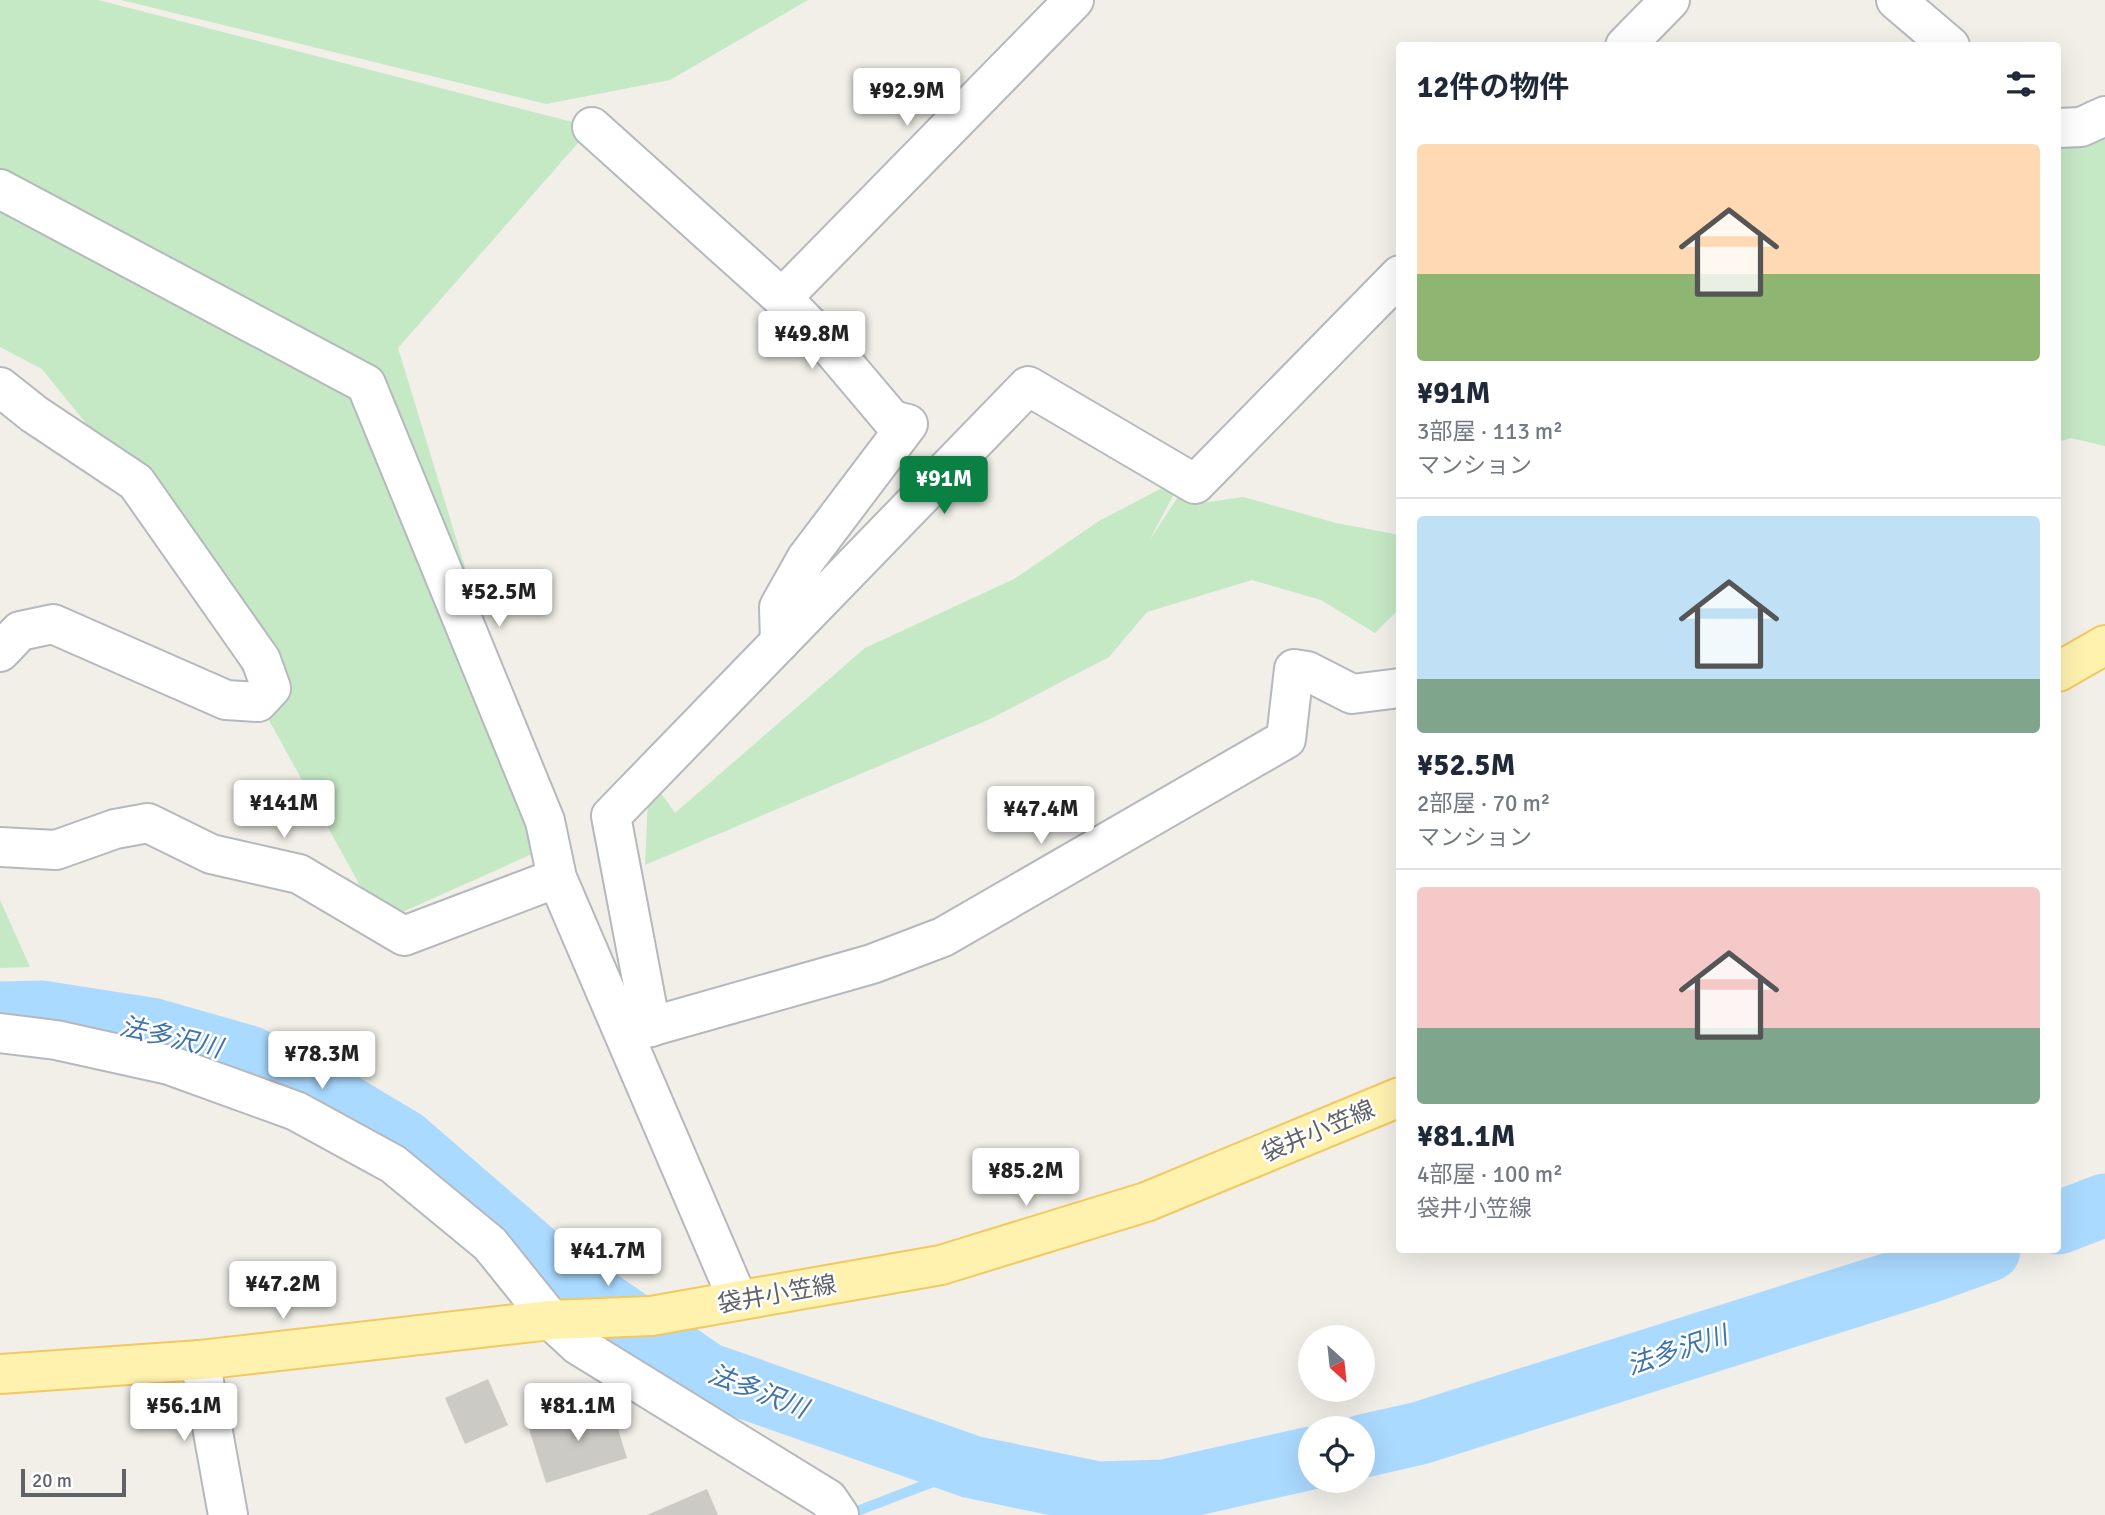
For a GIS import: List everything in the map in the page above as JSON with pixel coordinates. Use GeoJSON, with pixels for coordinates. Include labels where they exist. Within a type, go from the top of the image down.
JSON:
{"type":"FeatureCollection","features":[{"type":"Feature","properties":{"kind":"main road"},"geometry":{"type":"LineString","coordinates":[[2061,670],[2105,645]]}},
{"type":"Feature","properties":{"kind":"main road","name":"袋井小笠線"},"geometry":{"type":"LineString","coordinates":[[0,1374],[200,1360],[559,1320],[651,1316],[954,1262],[1146,1202],[1396,1099]]}},
{"type":"Feature","properties":{"kind":"street"},"geometry":{"type":"LineString","coordinates":[[782,298],[1074,0]]}},
{"type":"Feature","properties":{"kind":"street"},"geometry":{"type":"LineString","coordinates":[[1629,42],[1670,0]]}},
{"type":"Feature","properties":{"kind":"street"},"geometry":{"type":"LineString","coordinates":[[1896,0],[1945,42]]}},
{"type":"Feature","properties":{"kind":"street"},"geometry":{"type":"LineString","coordinates":[[2061,128],[2081,127],[2105,116]]}},
{"type":"Feature","properties":{"kind":"street"},"geometry":{"type":"LineString","coordinates":[[592,127],[782,298],[832,349],[892,420],[908,424],[806,559],[779,607],[780,642]]}},
{"type":"Feature","properties":{"kind":"street"},"geometry":{"type":"LineString","coordinates":[[0,188],[366,384],[545,821],[557,878],[637,1030],[738,1300]]}},
{"type":"Feature","properties":{"kind":"street"},"geometry":{"type":"LineString","coordinates":[[637,1030],[611,816],[1028,386],[1195,484],[1396,279]]}},
{"type":"Feature","properties":{"kind":"street"},"geometry":{"type":"LineString","coordinates":[[0,387],[34,414],[136,482],[261,660],[271,688],[258,702],[226,700],[53,624],[20,631],[0,652]]}},
{"type":"Feature","properties":{"kind":"street"},"geometry":{"type":"LineString","coordinates":[[637,1030],[872,964],[943,937],[1286,739],[1294,669],[1307,671],[1352,694],[1396,688]]}},
{"type":"Feature","properties":{"kind":"street"},"geometry":{"type":"LineString","coordinates":[[0,847],[57,850],[148,822],[211,854],[299,874],[404,936],[557,878]]}},
{"type":"Feature","properties":{"kind":"street"},"geometry":{"type":"LineString","coordinates":[[0,1033],[56,1040],[169,1065],[296,1111],[393,1164],[490,1244],[578,1345],[828,1499],[839,1515]]}},
{"type":"Feature","properties":{"kind":"street"},"geometry":{"type":"LineString","coordinates":[[200,1360],[228,1515]]}},
{"type":"Feature","properties":{"kind":"green space"},"geometry":{"type":"Polygon","coordinates":[[[0,0],[98,0],[592,127],[398,348],[550,846],[380,922],[148,500],[42,369],[0,347],[0,0]]]}},
{"type":"Feature","properties":{"kind":"green space"},"geometry":{"type":"Polygon","coordinates":[[[121,0],[808,0],[670,80],[546,104],[121,0]]]}},
{"type":"Feature","properties":{"kind":"green space"},"geometry":{"type":"Polygon","coordinates":[[[2105,106],[2105,446],[2071,438],[2061,441],[2061,123],[2105,106]]]}},
{"type":"Feature","properties":{"kind":"green space"},"geometry":{"type":"Polygon","coordinates":[[[1183,477],[1149,541],[1187,483],[1202,503],[1243,497],[1336,523],[1396,534],[1396,612],[1375,633],[1321,600],[1252,580],[1147,612],[1109,657],[988,720],[645,865],[649,776],[675,813],[865,648],[1014,579],[1099,521],[1183,477]]]}},
{"type":"Feature","properties":{"kind":"green space"},"geometry":{"type":"Polygon","coordinates":[[[0,900],[30,967],[31,967],[0,968],[0,900]]]}},
{"type":"Feature","properties":{"kind":"building"},"geometry":{"type":"Polygon","coordinates":[[[488,1379],[508,1425],[465,1444],[445,1398],[488,1379]]]}},
{"type":"Feature","properties":{"kind":"building"},"geometry":{"type":"Polygon","coordinates":[[[610,1403],[627,1458],[546,1483],[529,1429],[610,1403]]]}},
{"type":"Feature","properties":{"kind":"building"},"geometry":{"type":"Polygon","coordinates":[[[707,1489],[718,1515],[647,1515],[707,1489]]]}},
{"type":"Feature","properties":{"kind":"waterway","name":"法多沢川"},"geometry":{"type":"LineString","coordinates":[[0,1013],[42,1012],[151,1029],[249,1057],[339,1102],[404,1141],[548,1266],[707,1374],[972,1467],[1098,1493],[1165,1491],[1298,1461]]}},
{"type":"Feature","properties":{"kind":"waterway","name":"法多沢川"},"geometry":{"type":"LineString","coordinates":[[2061,1222],[2105,1205]]}},
{"type":"Feature","properties":{"kind":"waterway","name":"法多沢川"},"geometry":{"type":"LineString","coordinates":[[1375,1443],[1420,1433],[1981,1253]]}},
{"type":"Feature","properties":{"kind":"waterway"},"geometry":{"type":"LineString","coordinates":[[847,1515],[972,1467]]}}]}
